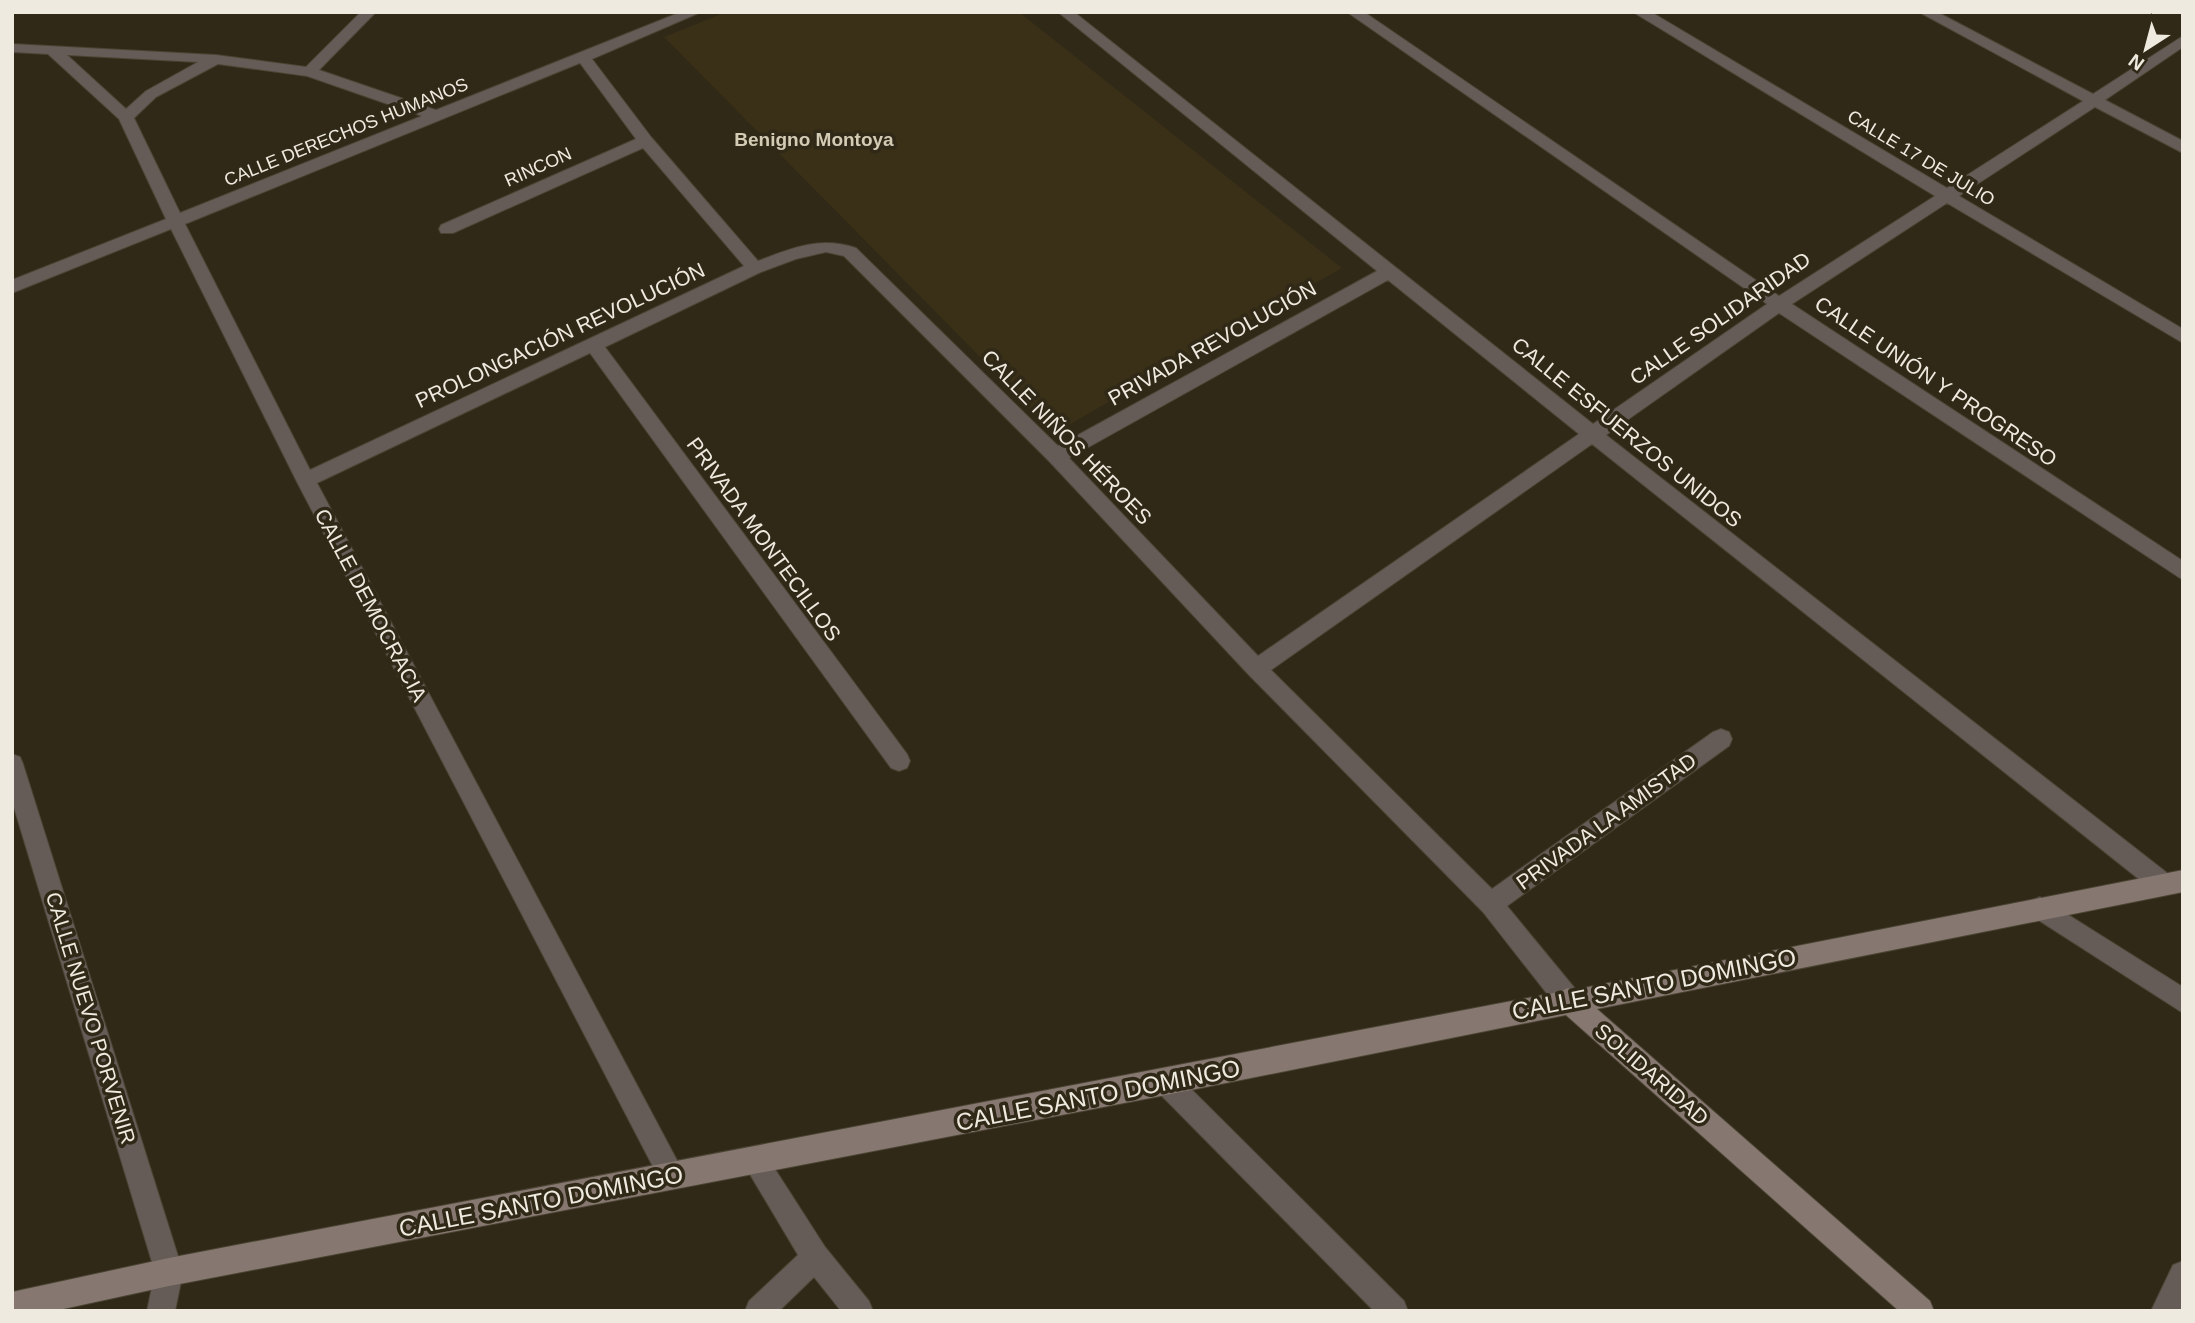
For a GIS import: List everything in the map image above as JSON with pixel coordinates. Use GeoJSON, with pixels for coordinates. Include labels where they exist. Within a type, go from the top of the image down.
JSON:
{"type":"FeatureCollection","features":[{"type":"Feature","properties":{"kind":"street"},"geometry":{"type":"LineString","coordinates":[[309,72],[369,12]]}},
{"type":"Feature","properties":{"kind":"street","name":"CALLE DERECHOS HUMANOS"},"geometry":{"type":"LineString","coordinates":[[12,287],[694,12]]}},
{"type":"Feature","properties":{"kind":"street","name":"CALLE ESFUERZOS UNIDOS"},"geometry":{"type":"LineString","coordinates":[[1065,12],[1592,434],[2173,883]]}},
{"type":"Feature","properties":{"kind":"street","name":"CALLE UNIÓN Y PROGRESO"},"geometry":{"type":"LineString","coordinates":[[1354,12],[1779,303],[2183,572]]}},
{"type":"Feature","properties":{"kind":"street","name":"CALLE 17 DE JULIO"},"geometry":{"type":"LineString","coordinates":[[1640,12],[2183,337]]}},
{"type":"Feature","properties":{"kind":"street"},"geometry":{"type":"LineString","coordinates":[[1926,12],[2183,148]]}},
{"type":"Feature","properties":{"kind":"street","name":"CALLE SOLIDARIDAD"},"geometry":{"type":"LineString","coordinates":[[1256,669],[1779,303],[2094,101],[2183,40]]}},
{"type":"Feature","properties":{"kind":"street"},"geometry":{"type":"LineString","coordinates":[[12,48],[216,59],[309,72],[436,116]]}},
{"type":"Feature","properties":{"kind":"street","name":"CALLE DEMOCRACIA"},"geometry":{"type":"LineString","coordinates":[[53,51],[126,117],[176,223],[306,480],[671,1175]]}},
{"type":"Feature","properties":{"kind":"street"},"geometry":{"type":"LineString","coordinates":[[583,57],[645,141],[755,268]]}},
{"type":"Feature","properties":{"kind":"street"},"geometry":{"type":"LineString","coordinates":[[126,117],[150,94],[216,59]]}},
{"type":"Feature","properties":{"kind":"street","name":"RINCON"},"geometry":{"type":"LineString","coordinates":[[447,229],[645,141]]}},
{"type":"Feature","properties":{"kind":"street","name":"PROLONGACIÓN REVOLUCIÓN"},"geometry":{"type":"LineString","coordinates":[[306,480],[755,268],[823,245],[837,246]]}},
{"type":"Feature","properties":{"kind":"street","name":"CALLE NIÑOS HÉROES"},"geometry":{"type":"LineString","coordinates":[[837,246],[850,251],[1056,456],[1256,669]]}},
{"type":"Feature","properties":{"kind":"street","name":"PRIVADA REVOLUCIÓN"},"geometry":{"type":"LineString","coordinates":[[1056,456],[1391,271]]}},
{"type":"Feature","properties":{"kind":"street","name":"PRIVADA MONTECILLOS"},"geometry":{"type":"LineString","coordinates":[[593,344],[899,761]]}},
{"type":"Feature","properties":{"kind":"street","name":"SOLIDARIDAD"},"geometry":{"type":"LineString","coordinates":[[1256,669],[1491,904],[1569,1000],[1920,1311]]}},
{"type":"Feature","properties":{"kind":"street","name":"PRIVADA LA AMISTAD"},"geometry":{"type":"LineString","coordinates":[[1491,904],[1721,739]]}},
{"type":"Feature","properties":{"kind":"street","name":"CALLE NUEVO PORVENIR"},"geometry":{"type":"LineString","coordinates":[[12,764],[169,1272]]}},
{"type":"Feature","properties":{"kind":"street","name":"CALLE SANTO DOMINGO"},"geometry":{"type":"LineString","coordinates":[[12,1306],[169,1272],[1167,1082],[1569,1000],[2173,883]]}},
{"type":"Feature","properties":{"kind":"street"},"geometry":{"type":"LineString","coordinates":[[2040,908],[2183,1002]]}},
{"type":"Feature","properties":{"kind":"street"},"geometry":{"type":"LineString","coordinates":[[1167,1082],[1394,1311]]}},
{"type":"Feature","properties":{"kind":"street"},"geometry":{"type":"LineString","coordinates":[[755,1161],[815,1257],[859,1311]]}},
{"type":"Feature","properties":{"kind":"street"},"geometry":{"type":"LineString","coordinates":[[759,1311],[815,1257]]}},
{"type":"Feature","properties":{"kind":"street"},"geometry":{"type":"LineString","coordinates":[[161,1311],[169,1272]]}},
{"type":"Feature","properties":{"kind":"street"},"geometry":{"type":"LineString","coordinates":[[2165,1311],[2183,1275]]}},
{"type":"Feature","properties":{"kind":"shaded area"},"geometry":{"type":"Polygon","coordinates":[[[726,12],[1019,12],[1342,268],[1055,433],[664,37],[726,12]]]}},
{"type":"Feature","properties":{"kind":"district","name":"Benigno Montoya"},"geometry":{"type":"Point","coordinates":[814,139]}}]}
